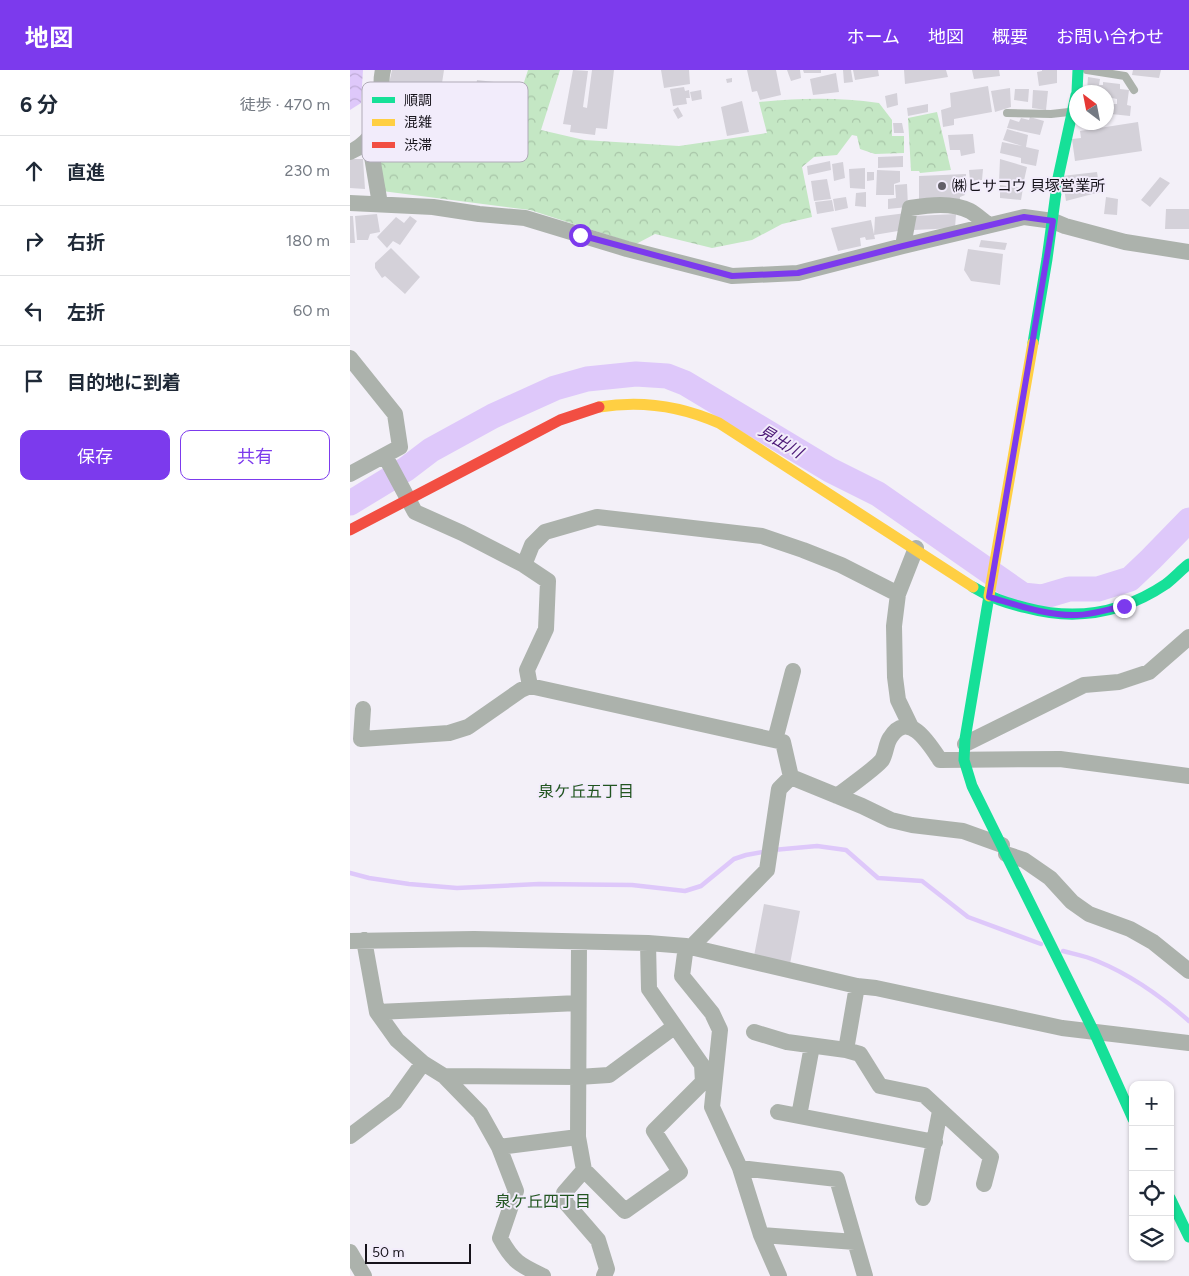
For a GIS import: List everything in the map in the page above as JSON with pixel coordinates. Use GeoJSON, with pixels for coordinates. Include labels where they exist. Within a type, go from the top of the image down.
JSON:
{"type":"FeatureCollection","features":[{"type":"Feature","properties":{"kind":"street"},"geometry":{"type":"LineString","coordinates":[[1077,85],[1078,70]]}},
{"type":"Feature","properties":{"kind":"street"},"geometry":{"type":"LineString","coordinates":[[1070,130],[1058,178],[1053,221],[1000,542],[989,597],[965,752],[972,786],[1094,1032],[1129,1110]]}},
{"type":"Feature","properties":{"kind":"street"},"geometry":{"type":"LineString","coordinates":[[350,152],[362,145]]}},
{"type":"Feature","properties":{"kind":"street"},"geometry":{"type":"LineString","coordinates":[[373,162],[380,204]]}},
{"type":"Feature","properties":{"kind":"street"},"geometry":{"type":"LineString","coordinates":[[350,203],[433,207],[525,218],[627,249],[732,276],[798,273],[1024,217],[1053,221],[1125,242],[1189,252]]}},
{"type":"Feature","properties":{"kind":"street"},"geometry":{"type":"LineString","coordinates":[[903,246],[910,208],[933,205],[956,207],[969,211],[990,225]]}},
{"type":"Feature","properties":{"kind":"street"},"geometry":{"type":"LineString","coordinates":[[350,358],[395,414],[400,447],[350,474]]}},
{"type":"Feature","properties":{"kind":"street"},"geometry":{"type":"LineString","coordinates":[[350,530],[560,420],[595,408],[625,404],[650,405],[685,410],[713,419],[737,432],[989,597],[1061,615],[1079,615],[1124,606],[1166,584],[1189,564]]}},
{"type":"Feature","properties":{"kind":"street"},"geometry":{"type":"LineString","coordinates":[[385,456],[415,512],[462,533],[524,565],[548,581],[546,629],[527,670],[530,686]]}},
{"type":"Feature","properties":{"kind":"street"},"geometry":{"type":"LineString","coordinates":[[524,565],[532,545],[545,532],[597,517],[762,536],[841,564],[898,594]]}},
{"type":"Feature","properties":{"kind":"street"},"geometry":{"type":"LineString","coordinates":[[916,548],[898,594],[894,626],[895,677],[898,700],[911,727],[923,735],[940,760],[965,752],[1084,685],[1119,682],[1148,672],[1189,637]]}},
{"type":"Feature","properties":{"kind":"street"},"geometry":{"type":"LineString","coordinates":[[775,740],[793,671]]}},
{"type":"Feature","properties":{"kind":"street"},"geometry":{"type":"LineString","coordinates":[[362,709],[361,739],[449,733],[468,726],[521,690],[530,686],[783,742],[790,777]]}},
{"type":"Feature","properties":{"kind":"street"},"geometry":{"type":"LineString","coordinates":[[837,796],[882,760],[890,737],[901,728],[911,727]]}},
{"type":"Feature","properties":{"kind":"street"},"geometry":{"type":"LineString","coordinates":[[965,752],[1060,760],[1189,776]]}},
{"type":"Feature","properties":{"kind":"street"},"geometry":{"type":"LineString","coordinates":[[790,777],[862,806],[891,820],[912,825],[963,831],[1004,850],[1024,860],[1050,878],[1072,902],[1089,914],[1130,929],[1153,942],[1189,970]]}},
{"type":"Feature","properties":{"kind":"street"},"geometry":{"type":"LineString","coordinates":[[778,1276],[761,1235],[740,1168],[712,1107],[720,1030],[712,1013],[682,976],[689,946],[767,870],[779,789],[790,777]]}},
{"type":"Feature","properties":{"kind":"street"},"geometry":{"type":"LineString","coordinates":[[543,1276],[509,1256],[500,1238],[516,1191],[499,1147],[480,1113],[444,1076],[423,1062],[397,1040],[377,1012],[357,940],[474,939],[648,943],[689,946],[857,986],[876,988],[1062,1028],[1189,1044]]}},
{"type":"Feature","properties":{"kind":"street"},"geometry":{"type":"LineString","coordinates":[[579,942],[578,1137],[584,1170],[625,1211],[680,1172],[654,1131],[703,1082],[702,1065],[649,989],[648,943]]}},
{"type":"Feature","properties":{"kind":"street"},"geometry":{"type":"LineString","coordinates":[[846,1050],[857,986]]}},
{"type":"Feature","properties":{"kind":"street"},"geometry":{"type":"LineString","coordinates":[[377,1012],[578,1003]]}},
{"type":"Feature","properties":{"kind":"street"},"geometry":{"type":"LineString","coordinates":[[444,1076],[578,1077],[609,1075],[674,1027]]}},
{"type":"Feature","properties":{"kind":"street"},"geometry":{"type":"LineString","coordinates":[[754,1032],[786,1042],[846,1050],[860,1054],[880,1086],[924,1095],[991,1157],[984,1184]]}},
{"type":"Feature","properties":{"kind":"street"},"geometry":{"type":"LineString","coordinates":[[799,1116],[812,1046]]}},
{"type":"Feature","properties":{"kind":"street"},"geometry":{"type":"LineString","coordinates":[[350,1136],[396,1102],[423,1062]]}},
{"type":"Feature","properties":{"kind":"street"},"geometry":{"type":"LineString","coordinates":[[923,1198],[940,1111]]}},
{"type":"Feature","properties":{"kind":"street"},"geometry":{"type":"LineString","coordinates":[[778,1112],[935,1142]]}},
{"type":"Feature","properties":{"kind":"street"},"geometry":{"type":"LineString","coordinates":[[499,1147],[578,1137]]}},
{"type":"Feature","properties":{"kind":"street"},"geometry":{"type":"LineString","coordinates":[[740,1168],[837,1179],[865,1276]]}},
{"type":"Feature","properties":{"kind":"street"},"geometry":{"type":"LineString","coordinates":[[584,1170],[564,1193],[566,1203],[598,1240],[607,1269],[604,1276]]}},
{"type":"Feature","properties":{"kind":"street"},"geometry":{"type":"LineString","coordinates":[[1174,1206],[1189,1237]]}},
{"type":"Feature","properties":{"kind":"street"},"geometry":{"type":"LineString","coordinates":[[761,1235],[855,1242]]}},
{"type":"Feature","properties":{"kind":"street"},"geometry":{"type":"LineString","coordinates":[[350,1252],[364,1276]]}},
{"type":"Feature","properties":{"kind":"lane"},"geometry":{"type":"LineString","coordinates":[[1087,70],[1126,76],[1134,90]]}},
{"type":"Feature","properties":{"kind":"lane"},"geometry":{"type":"LineString","coordinates":[[1007,114],[1069,112]]}},
{"type":"Feature","properties":{"kind":"green space"},"geometry":{"type":"Polygon","coordinates":[[[528,70],[560,70],[541,130],[584,140],[679,146],[767,133],[759,102],[834,99],[879,103],[892,120],[892,136],[904,136],[904,153],[875,154],[860,149],[857,136],[852,135],[837,155],[814,157],[802,167],[812,217],[782,224],[752,240],[712,248],[655,234],[636,244],[530,210],[382,191],[380,162],[528,162],[528,82],[524,82],[528,70]]]}},
{"type":"Feature","properties":{"kind":"green space"},"geometry":{"type":"Polygon","coordinates":[[[937,112],[951,170],[920,173],[919,171],[911,171],[908,118],[937,112]]]}},
{"type":"Feature","properties":{"kind":"water"},"geometry":{"type":"Polygon","coordinates":[[[350,70],[363,70],[361,103],[350,110],[350,70]]]}},
{"type":"Feature","properties":{"kind":"building"},"geometry":{"type":"Polygon","coordinates":[[[392,70],[444,70],[442,82],[389,82],[392,70]]]}},
{"type":"Feature","properties":{"kind":"building"},"geometry":{"type":"Polygon","coordinates":[[[573,70],[588,71],[583,107],[587,108],[592,70],[614,70],[607,129],[596,128],[595,135],[570,132],[571,125],[563,124],[573,70]]]}},
{"type":"Feature","properties":{"kind":"building"},"geometry":{"type":"Polygon","coordinates":[[[661,70],[689,70],[690,84],[664,88],[661,70]]]}},
{"type":"Feature","properties":{"kind":"building"},"geometry":{"type":"Polygon","coordinates":[[[747,70],[776,70],[781,95],[760,100],[757,91],[752,92],[747,70]]]}},
{"type":"Feature","properties":{"kind":"building"},"geometry":{"type":"Polygon","coordinates":[[[787,70],[800,70],[801,78],[791,81],[787,70]]]}},
{"type":"Feature","properties":{"kind":"building"},"geometry":{"type":"Polygon","coordinates":[[[803,70],[821,70],[821,73],[804,73],[803,70]]]}},
{"type":"Feature","properties":{"kind":"building"},"geometry":{"type":"Polygon","coordinates":[[[843,70],[851,70],[853,82],[844,83],[843,70]]]}},
{"type":"Feature","properties":{"kind":"building"},"geometry":{"type":"Polygon","coordinates":[[[853,70],[878,70],[879,76],[855,80],[853,70]]]}},
{"type":"Feature","properties":{"kind":"building"},"geometry":{"type":"Polygon","coordinates":[[[904,70],[946,70],[948,77],[905,84],[904,70]]]}},
{"type":"Feature","properties":{"kind":"building"},"geometry":{"type":"Polygon","coordinates":[[[972,70],[999,70],[1000,76],[974,79],[972,70]]]}},
{"type":"Feature","properties":{"kind":"building"},"geometry":{"type":"Polygon","coordinates":[[[1057,70],[1057,83],[1039,86],[1037,72],[1057,70]]]}},
{"type":"Feature","properties":{"kind":"building"},"geometry":{"type":"Polygon","coordinates":[[[1133,70],[1161,70],[1159,78],[1132,75],[1133,70]]]}},
{"type":"Feature","properties":{"kind":"building"},"geometry":{"type":"Polygon","coordinates":[[[836,73],[839,92],[813,95],[810,79],[836,73]]]}},
{"type":"Feature","properties":{"kind":"building"},"geometry":{"type":"Polygon","coordinates":[[[1088,77],[1100,79],[1099,85],[1087,85],[1088,77]]]}},
{"type":"Feature","properties":{"kind":"building"},"geometry":{"type":"Polygon","coordinates":[[[732,78],[732,82],[727,83],[726,79],[732,78]]]}},
{"type":"Feature","properties":{"kind":"building"},"geometry":{"type":"Polygon","coordinates":[[[477,80],[494,82],[477,82],[477,80]]]}},
{"type":"Feature","properties":{"kind":"building"},"geometry":{"type":"Polygon","coordinates":[[[1103,82],[1120,84],[1120,89],[1129,90],[1127,105],[1131,106],[1130,116],[1114,114],[1114,104],[1117,104],[1117,99],[1114,98],[1114,85],[1103,85],[1103,82]]]}},
{"type":"Feature","properties":{"kind":"building"},"geometry":{"type":"Polygon","coordinates":[[[988,86],[992,112],[954,119],[954,125],[943,127],[941,110],[951,107],[950,93],[988,86]]]}},
{"type":"Feature","properties":{"kind":"building"},"geometry":{"type":"Polygon","coordinates":[[[684,87],[685,91],[689,90],[690,98],[686,98],[687,104],[673,106],[670,89],[684,87]]]}},
{"type":"Feature","properties":{"kind":"building"},"geometry":{"type":"Polygon","coordinates":[[[1010,88],[1011,107],[995,112],[991,91],[1010,88]]]}},
{"type":"Feature","properties":{"kind":"building"},"geometry":{"type":"Polygon","coordinates":[[[1015,89],[1029,89],[1028,102],[1014,100],[1015,89]]]}},
{"type":"Feature","properties":{"kind":"building"},"geometry":{"type":"Polygon","coordinates":[[[701,90],[702,99],[692,101],[690,92],[701,90]]]}},
{"type":"Feature","properties":{"kind":"building"},"geometry":{"type":"Polygon","coordinates":[[[1033,90],[1048,91],[1046,110],[1032,108],[1033,90]]]}},
{"type":"Feature","properties":{"kind":"building"},"geometry":{"type":"Polygon","coordinates":[[[897,93],[898,105],[887,108],[885,96],[897,93]]]}},
{"type":"Feature","properties":{"kind":"building"},"geometry":{"type":"Polygon","coordinates":[[[742,101],[749,132],[727,136],[721,107],[742,101]]]}},
{"type":"Feature","properties":{"kind":"building"},"geometry":{"type":"Polygon","coordinates":[[[928,104],[928,112],[908,116],[907,108],[928,104]]]}},
{"type":"Feature","properties":{"kind":"building"},"geometry":{"type":"Polygon","coordinates":[[[678,107],[683,116],[678,119],[673,110],[678,107]]]}},
{"type":"Feature","properties":{"kind":"building"},"geometry":{"type":"Polygon","coordinates":[[[1030,117],[1044,121],[1040,135],[1007,128],[1010,119],[1019,122],[1021,118],[1029,120],[1030,117]]]}},
{"type":"Feature","properties":{"kind":"building"},"geometry":{"type":"Polygon","coordinates":[[[1138,122],[1142,151],[1075,161],[1072,139],[1081,138],[1080,131],[1114,130],[1114,126],[1138,122]]]}},
{"type":"Feature","properties":{"kind":"building"},"geometry":{"type":"Polygon","coordinates":[[[893,123],[902,123],[904,133],[894,133],[893,123]]]}},
{"type":"Feature","properties":{"kind":"building"},"geometry":{"type":"Polygon","coordinates":[[[1007,129],[1028,135],[1026,147],[1039,150],[1036,166],[1021,163],[1021,158],[1000,153],[1002,142],[1022,146],[1003,140],[1007,129]]]}},
{"type":"Feature","properties":{"kind":"building"},"geometry":{"type":"Polygon","coordinates":[[[973,134],[975,153],[961,156],[960,150],[950,150],[948,135],[973,134]]]}},
{"type":"Feature","properties":{"kind":"building"},"geometry":{"type":"Polygon","coordinates":[[[903,156],[903,167],[878,168],[878,157],[903,156]]]}},
{"type":"Feature","properties":{"kind":"building"},"geometry":{"type":"Polygon","coordinates":[[[350,159],[362,159],[365,189],[350,188],[350,159]]]}},
{"type":"Feature","properties":{"kind":"building"},"geometry":{"type":"Polygon","coordinates":[[[1000,159],[1027,167],[1023,185],[999,182],[1000,159]]]}},
{"type":"Feature","properties":{"kind":"building"},"geometry":{"type":"Polygon","coordinates":[[[830,161],[831,170],[808,175],[807,166],[830,161]]]}},
{"type":"Feature","properties":{"kind":"building"},"geometry":{"type":"Polygon","coordinates":[[[843,162],[845,178],[834,181],[832,164],[843,162]]]}},
{"type":"Feature","properties":{"kind":"building"},"geometry":{"type":"Polygon","coordinates":[[[865,168],[865,189],[850,188],[849,169],[865,168]]]}},
{"type":"Feature","properties":{"kind":"building"},"geometry":{"type":"Polygon","coordinates":[[[983,169],[982,180],[970,181],[969,170],[983,169]]]}},
{"type":"Feature","properties":{"kind":"building"},"geometry":{"type":"Polygon","coordinates":[[[877,170],[900,171],[900,182],[894,184],[894,195],[876,195],[877,170]]]}},
{"type":"Feature","properties":{"kind":"building"},"geometry":{"type":"Polygon","coordinates":[[[867,172],[874,172],[874,180],[867,181],[867,172]]]}},
{"type":"Feature","properties":{"kind":"building"},"geometry":{"type":"Polygon","coordinates":[[[1097,172],[1100,192],[1066,201],[1062,176],[1097,172]]]}},
{"type":"Feature","properties":{"kind":"building","name":"㈱ヒサコウ 貝塚営業所"},"geometry":{"type":"Polygon","coordinates":[[[966,174],[965,195],[960,197],[960,200],[919,202],[919,176],[966,174]]]}},
{"type":"Feature","properties":{"kind":"building"},"geometry":{"type":"Polygon","coordinates":[[[1160,177],[1170,183],[1150,207],[1141,200],[1160,177]]]}},
{"type":"Feature","properties":{"kind":"building"},"geometry":{"type":"Polygon","coordinates":[[[827,179],[831,199],[814,201],[811,181],[827,179]]]}},
{"type":"Feature","properties":{"kind":"building"},"geometry":{"type":"Polygon","coordinates":[[[907,184],[908,207],[888,209],[888,199],[896,198],[895,185],[907,184]]]}},
{"type":"Feature","properties":{"kind":"building"},"geometry":{"type":"Polygon","coordinates":[[[1000,185],[1023,188],[1021,200],[1000,198],[1000,185]]]}},
{"type":"Feature","properties":{"kind":"building"},"geometry":{"type":"Polygon","coordinates":[[[866,192],[866,207],[855,206],[856,193],[866,192]]]}},
{"type":"Feature","properties":{"kind":"building"},"geometry":{"type":"Polygon","coordinates":[[[846,197],[848,208],[835,211],[833,199],[846,197]]]}},
{"type":"Feature","properties":{"kind":"building"},"geometry":{"type":"Polygon","coordinates":[[[1106,197],[1118,199],[1117,215],[1104,214],[1106,197]]]}},
{"type":"Feature","properties":{"kind":"building"},"geometry":{"type":"Polygon","coordinates":[[[832,200],[834,211],[817,214],[815,202],[832,200]]]}},
{"type":"Feature","properties":{"kind":"building"},"geometry":{"type":"Polygon","coordinates":[[[1166,209],[1189,209],[1189,229],[1165,229],[1166,209]]]}},
{"type":"Feature","properties":{"kind":"building"},"geometry":{"type":"Polygon","coordinates":[[[906,213],[904,230],[874,235],[875,217],[906,213]]]}},
{"type":"Feature","properties":{"kind":"building"},"geometry":{"type":"Polygon","coordinates":[[[377,214],[380,232],[370,234],[368,240],[357,240],[355,216],[377,214]]]}},
{"type":"Feature","properties":{"kind":"building"},"geometry":{"type":"Polygon","coordinates":[[[956,214],[955,228],[914,230],[914,216],[956,214]]]}},
{"type":"Feature","properties":{"kind":"building"},"geometry":{"type":"Polygon","coordinates":[[[350,216],[353,216],[355,243],[350,243],[350,216]]]}},
{"type":"Feature","properties":{"kind":"building"},"geometry":{"type":"Polygon","coordinates":[[[410,216],[417,221],[400,245],[393,241],[387,248],[377,237],[396,217],[404,223],[410,216]]]}},
{"type":"Feature","properties":{"kind":"building"},"geometry":{"type":"Polygon","coordinates":[[[871,220],[875,239],[866,240],[865,237],[860,238],[861,246],[838,251],[831,228],[871,220]]]}},
{"type":"Feature","properties":{"kind":"building"},"geometry":{"type":"Polygon","coordinates":[[[981,240],[1007,243],[1005,250],[979,247],[981,240]]]}},
{"type":"Feature","properties":{"kind":"building"},"geometry":{"type":"Polygon","coordinates":[[[391,248],[420,277],[405,294],[385,276],[382,278],[375,268],[375,263],[391,248]]]}},
{"type":"Feature","properties":{"kind":"building"},"geometry":{"type":"Polygon","coordinates":[[[968,249],[1003,254],[1000,285],[971,281],[964,270],[968,249]]]}},
{"type":"Feature","properties":{"kind":"building"},"geometry":{"type":"Polygon","coordinates":[[[764,904],[800,911],[790,964],[754,956],[764,904]]]}},
{"type":"Feature","properties":{"kind":"waterway","name":"見出川"},"geometry":{"type":"LineString","coordinates":[[350,503],[406,469],[431,450],[493,416],[555,388],[587,379],[636,374],[667,376],[685,383],[830,470],[878,494],[1023,595],[1042,597],[1069,589],[1098,589],[1130,579],[1189,520]]}},
{"type":"Feature","properties":{"kind":"waterway"},"geometry":{"type":"LineString","coordinates":[[350,873],[409,884],[457,888],[539,884],[632,885],[685,891],[701,886],[734,859],[773,850],[817,846],[846,850],[878,878],[922,881],[968,917],[1041,944]]}},
{"type":"Feature","properties":{"kind":"waterway"},"geometry":{"type":"LineString","coordinates":[[1063,951],[1093,959],[1122,973],[1157,995],[1189,1021]]}},
{"type":"Feature","properties":{"kind":"traffic: fast"},"geometry":{"type":"LineString","coordinates":[[1077,85],[1078,70]]}},
{"type":"Feature","properties":{"kind":"traffic: fast"},"geometry":{"type":"LineString","coordinates":[[1033,343],[1058,178],[1069,127]]}},
{"type":"Feature","properties":{"kind":"traffic: fast"},"geometry":{"type":"LineString","coordinates":[[973,587],[999,600],[1027,608],[1045,612],[1081,614],[1099,612],[1133,602],[1166,584],[1189,564]]}},
{"type":"Feature","properties":{"kind":"traffic: fast"},"geometry":{"type":"LineString","coordinates":[[989,596],[965,739],[964,760],[972,786],[1094,1032],[1129,1110]]}},
{"type":"Feature","properties":{"kind":"traffic: fast"},"geometry":{"type":"LineString","coordinates":[[1174,1206],[1189,1237]]}},
{"type":"Feature","properties":{"kind":"traffic: slow"},"geometry":{"type":"LineString","coordinates":[[989,596],[1033,343]]}},
{"type":"Feature","properties":{"kind":"traffic: slow"},"geometry":{"type":"LineString","coordinates":[[599,407],[630,404],[661,406],[690,412],[719,423],[973,587]]}},
{"type":"Feature","properties":{"kind":"traffic: jam"},"geometry":{"type":"LineString","coordinates":[[350,530],[560,420],[599,407]]}},
{"type":"Feature","properties":{"kind":"place","name":"㈱ヒサコウ 貝塚営業所"},"geometry":{"type":"Point","coordinates":[942,186]}},
{"type":"Feature","properties":{"kind":"district","name":"泉ケ丘五丁目"},"geometry":{"type":"Point","coordinates":[586,791]}},
{"type":"Feature","properties":{"kind":"district","name":"泉ケ丘四丁目"},"geometry":{"type":"Point","coordinates":[543,1201]}},
{"type":"Feature","properties":{"kind":"route"},"geometry":{"type":"LineString","coordinates":[[580,235],[732,276],[798,273],[1024,217],[1053,221],[1000,542],[989,597],[1061,615],[1079,615],[1124,606]]}}]}
